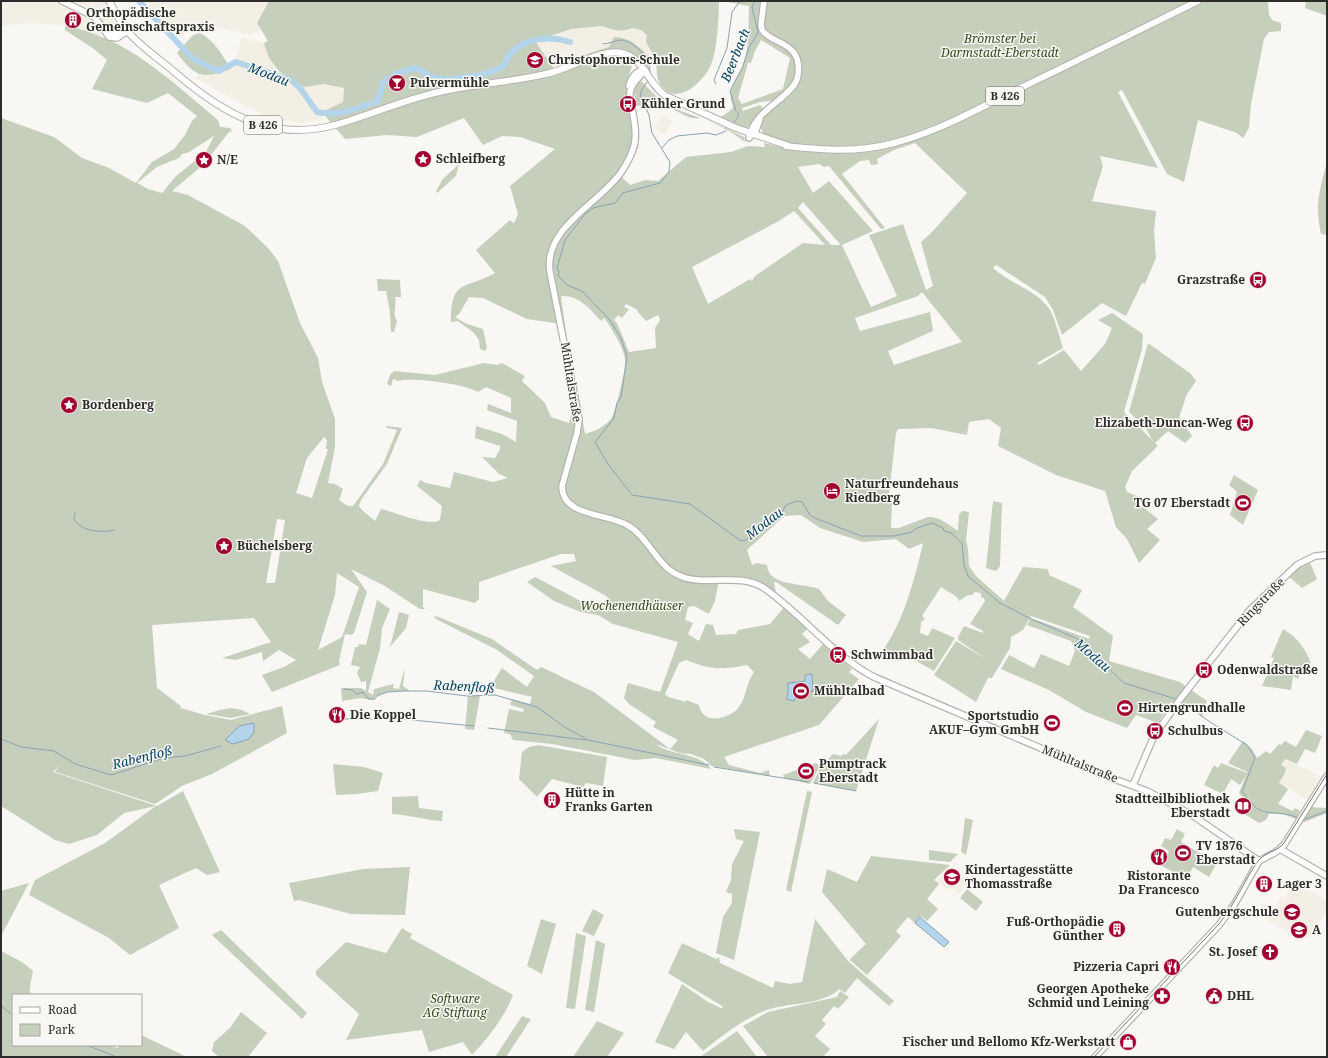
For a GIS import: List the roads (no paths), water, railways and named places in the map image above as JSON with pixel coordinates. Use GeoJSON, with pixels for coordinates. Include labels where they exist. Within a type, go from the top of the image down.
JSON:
{"type":"FeatureCollection","features":[{"type":"Feature","properties":{"kind":"main road","name":"B 426"},"geometry":{"type":"LineString","coordinates":[[109,1],[126,29],[146,50],[194,89],[227,112],[244,120],[268,126],[296,129],[334,125],[439,92],[550,74],[604,53],[615,52],[626,54],[635,59],[656,93],[665,99],[699,115],[751,136],[789,146],[812,150],[843,150],[892,144],[917,136],[959,118],[1198,1]]}},
{"type":"Feature","properties":{"kind":"main road","name":"B 426"},"geometry":{"type":"LineString","coordinates":[[646,76],[666,96],[717,122]]}},
{"type":"Feature","properties":{"kind":"main road","name":"B 426"},"geometry":{"type":"LineString","coordinates":[[751,136],[789,146]]}},
{"type":"Feature","properties":{"kind":"street"},"geometry":{"type":"LineString","coordinates":[[62,1],[95,18],[109,37],[126,29]]}},
{"type":"Feature","properties":{"kind":"street"},"geometry":{"type":"LineString","coordinates":[[751,136],[761,115],[795,84],[798,74],[798,61],[794,52],[762,30],[761,24],[764,1]]}},
{"type":"Feature","properties":{"kind":"street","name":"Mühltalstraße"},"geometry":{"type":"LineString","coordinates":[[646,76],[634,74],[630,82],[630,92],[637,135],[632,153],[616,180],[583,209],[560,236],[550,256],[550,272],[579,419],[577,433],[563,482],[563,494],[567,502],[575,508],[621,522],[632,528],[675,574],[694,580],[740,580],[754,583],[774,596],[820,637],[852,663],[874,678],[1100,773],[1133,785],[1179,807],[1260,861]]}},
{"type":"Feature","properties":{"kind":"street"},"geometry":{"type":"LineString","coordinates":[[751,136],[757,127],[761,115]]}},
{"type":"Feature","properties":{"kind":"street"},"geometry":{"type":"LineString","coordinates":[[757,127],[761,134],[768,140]]}},
{"type":"Feature","properties":{"kind":"street","name":"Ringstraße"},"geometry":{"type":"LineString","coordinates":[[1133,785],[1154,736],[1250,610],[1298,565],[1314,556],[1327,555]]}},
{"type":"Feature","properties":{"kind":"street"},"geometry":{"type":"LineString","coordinates":[[1099,1057],[1203,944],[1234,905],[1260,861],[1280,849],[1327,776]]}},
{"type":"Feature","properties":{"kind":"street"},"geometry":{"type":"LineString","coordinates":[[1280,849],[1327,876]]}},
{"type":"Feature","properties":{"kind":"street"},"geometry":{"type":"LineString","coordinates":[[1095,1057],[1211,933]]}},
{"type":"Feature","properties":{"kind":"water"},"geometry":{"type":"Polygon","coordinates":[[[812,674],[813,691],[797,693],[794,701],[786,699],[788,693],[788,683],[805,681],[805,675],[812,674]]]}},
{"type":"Feature","properties":{"kind":"water"},"geometry":{"type":"Polygon","coordinates":[[[254,723],[254,732],[249,739],[233,744],[225,740],[239,726],[254,723]]]}},
{"type":"Feature","properties":{"kind":"water"},"geometry":{"type":"Polygon","coordinates":[[[920,917],[949,942],[944,947],[915,923],[920,917]]]}},
{"type":"Feature","properties":{"kind":"waterway","name":"Modau"},"geometry":{"type":"LineString","coordinates":[[139,1],[192,58],[218,71],[236,62],[291,80],[300,88],[317,112],[325,113],[341,113],[378,101],[383,82],[398,73],[416,68],[435,78],[460,78],[481,74],[499,68],[504,65],[510,54],[516,48],[531,41],[538,39],[555,39],[570,42]]}},
{"type":"Feature","properties":{"kind":"waterway"},"geometry":{"type":"LineString","coordinates":[[716,84],[714,80],[727,48],[732,12],[740,1]]}},
{"type":"Feature","properties":{"kind":"waterway","name":"Beerbach"},"geometry":{"type":"LineString","coordinates":[[736,111],[730,91],[743,66],[748,50],[758,32],[752,7],[755,1]]}},
{"type":"Feature","properties":{"kind":"waterway","name":"Modau"},"geometry":{"type":"LineString","coordinates":[[603,44],[621,40],[632,44],[642,52],[648,63],[650,74]]}},
{"type":"Feature","properties":{"kind":"waterway","name":"Modau"},"geometry":{"type":"LineString","coordinates":[[648,81],[642,89],[640,96],[649,115],[652,133],[670,162],[669,172],[660,183],[623,193],[615,203],[593,208],[585,214],[565,240],[557,268],[559,272],[558,276],[567,285],[582,291],[609,319],[621,338],[627,357],[621,397],[617,403],[614,418],[595,442],[608,464],[632,495],[690,504],[741,541],[746,540],[782,512],[786,505],[797,501],[802,502],[810,515],[815,518],[861,536],[894,536],[912,532],[917,528],[932,523],[943,528],[944,531],[951,533],[962,543],[964,565],[968,576],[1000,603],[1029,618],[1078,639],[1124,683],[1176,699]]}},
{"type":"Feature","properties":{"kind":"waterway"},"geometry":{"type":"LineString","coordinates":[[732,124],[738,117],[738,113]]}},
{"type":"Feature","properties":{"kind":"waterway"},"geometry":{"type":"LineString","coordinates":[[662,148],[669,140],[677,136],[707,133],[716,135],[726,131]]}},
{"type":"Feature","properties":{"kind":"waterway"},"geometry":{"type":"LineString","coordinates":[[74,518],[75,513]]}},
{"type":"Feature","properties":{"kind":"waterway"},"geometry":{"type":"LineString","coordinates":[[74,519],[82,527],[87,529],[98,531],[115,530]]}},
{"type":"Feature","properties":{"kind":"waterway","name":"Rabenfloß"},"geometry":{"type":"LineString","coordinates":[[344,689],[352,690],[357,694],[363,692],[368,699],[375,699]]}},
{"type":"Feature","properties":{"kind":"waterway","name":"Rabenfloß"},"geometry":{"type":"LineString","coordinates":[[377,696],[387,692],[405,691],[427,691],[467,696],[495,695],[537,707],[563,726],[588,740],[709,765]]}},
{"type":"Feature","properties":{"kind":"waterway","name":"Modau"},"geometry":{"type":"LineString","coordinates":[[1181,701],[1210,722],[1247,745],[1255,758],[1242,792],[1257,809],[1268,812],[1288,814],[1298,818]]}},
{"type":"Feature","properties":{"kind":"waterway","name":"Rabenfloß"},"geometry":{"type":"LineString","coordinates":[[342,719],[407,719]]}},
{"type":"Feature","properties":{"kind":"waterway","name":"Rabenfloß"},"geometry":{"type":"LineString","coordinates":[[412,720],[474,726]]}},
{"type":"Feature","properties":{"kind":"waterway","name":"Rabenfloß"},"geometry":{"type":"LineString","coordinates":[[488,728],[586,740]]}},
{"type":"Feature","properties":{"kind":"waterway","name":"Rabenfloß"},"geometry":{"type":"LineString","coordinates":[[1,739],[21,747],[54,751],[75,764],[111,775],[164,758],[185,756],[221,746]]}},
{"type":"Feature","properties":{"kind":"waterway","name":"Rabenfloß"},"geometry":{"type":"LineString","coordinates":[[714,767],[808,782]]}},
{"type":"Feature","properties":{"kind":"waterway","name":"Rabenfloß"},"geometry":{"type":"LineString","coordinates":[[814,783],[856,791]]}},
{"type":"Feature","properties":{"kind":"waterway","name":"Modau"},"geometry":{"type":"LineString","coordinates":[[1303,820],[1327,811]]}},
{"type":"Feature","properties":{"kind":"waterway"},"geometry":{"type":"LineString","coordinates":[[1,1006],[12,1014]]}},
{"type":"Feature","properties":{"kind":"waterway"},"geometry":{"type":"LineString","coordinates":[[89,1046],[117,1057]]}},
{"type":"Feature","properties":{"kind":"tram line"},"geometry":{"type":"LineString","coordinates":[[1094,1057],[1219,924],[1230,909],[1258,861],[1284,843],[1327,774]]}},
{"type":"Feature","properties":{"kind":"place","name":"Orthopädische Gemeinschaftspraxis"},"geometry":{"type":"Point","coordinates":[73,20]}},
{"type":"Feature","properties":{"kind":"place","name":"Christophorus-Schule"},"geometry":{"type":"Point","coordinates":[535,60]}},
{"type":"Feature","properties":{"kind":"place","name":"Pulvermühle"},"geometry":{"type":"Point","coordinates":[397,83]}},
{"type":"Feature","properties":{"kind":"place","name":"Kühler Grund"},"geometry":{"type":"Point","coordinates":[628,104]}},
{"type":"Feature","properties":{"kind":"place","name":"Schleifberg"},"geometry":{"type":"Point","coordinates":[423,159]}},
{"type":"Feature","properties":{"kind":"place","name":"N/E"},"geometry":{"type":"Point","coordinates":[204,160]}},
{"type":"Feature","properties":{"kind":"place","name":"Grazstraße"},"geometry":{"type":"Point","coordinates":[1258,280]}},
{"type":"Feature","properties":{"kind":"place","name":"Bordenberg"},"geometry":{"type":"Point","coordinates":[69,405]}},
{"type":"Feature","properties":{"kind":"place","name":"Elizabeth-Duncan-Weg"},"geometry":{"type":"Point","coordinates":[1245,423]}},
{"type":"Feature","properties":{"kind":"place","name":"Naturfreundehaus Riedberg"},"geometry":{"type":"Point","coordinates":[832,491]}},
{"type":"Feature","properties":{"kind":"place","name":"TG 07 Eberstadt"},"geometry":{"type":"Point","coordinates":[1243,503]}},
{"type":"Feature","properties":{"kind":"place","name":"Büchelsberg"},"geometry":{"type":"Point","coordinates":[224,546]}},
{"type":"Feature","properties":{"kind":"place","name":"Schwimmbad"},"geometry":{"type":"Point","coordinates":[838,655]}},
{"type":"Feature","properties":{"kind":"place","name":"Odenwaldstraße"},"geometry":{"type":"Point","coordinates":[1204,670]}},
{"type":"Feature","properties":{"kind":"place","name":"Mühltalbad"},"geometry":{"type":"Point","coordinates":[801,691]}},
{"type":"Feature","properties":{"kind":"place","name":"Hirtengrundhalle"},"geometry":{"type":"Point","coordinates":[1125,708]}},
{"type":"Feature","properties":{"kind":"place","name":"Die Koppel"},"geometry":{"type":"Point","coordinates":[337,715]}},
{"type":"Feature","properties":{"kind":"place","name":"Sportstudio AKUF–Gym GmbH"},"geometry":{"type":"Point","coordinates":[1052,723]}},
{"type":"Feature","properties":{"kind":"place","name":"Schulbus"},"geometry":{"type":"Point","coordinates":[1155,731]}},
{"type":"Feature","properties":{"kind":"place","name":"Pumptrack Eberstadt"},"geometry":{"type":"Point","coordinates":[806,771]}},
{"type":"Feature","properties":{"kind":"place","name":"Hütte in Franks Garten"},"geometry":{"type":"Point","coordinates":[552,800]}},
{"type":"Feature","properties":{"kind":"place","name":"Stadtteilbibliothek Eberstadt"},"geometry":{"type":"Point","coordinates":[1243,806]}},
{"type":"Feature","properties":{"kind":"place","name":"TV 1876 Eberstadt"},"geometry":{"type":"Point","coordinates":[1183,853]}},
{"type":"Feature","properties":{"kind":"place","name":"Ristorante Da Francesco"},"geometry":{"type":"Point","coordinates":[1159,857]}},
{"type":"Feature","properties":{"kind":"place","name":"Kindertagesstätte Thomasstraße"},"geometry":{"type":"Point","coordinates":[952,877]}},
{"type":"Feature","properties":{"kind":"place","name":"Lager 3"},"geometry":{"type":"Point","coordinates":[1264,884]}},
{"type":"Feature","properties":{"kind":"place","name":"Gutenbergschule"},"geometry":{"type":"Point","coordinates":[1292,912]}},
{"type":"Feature","properties":{"kind":"place","name":"Fuß-Orthopädie Günther"},"geometry":{"type":"Point","coordinates":[1117,929]}},
{"type":"Feature","properties":{"kind":"place","name":"A"},"geometry":{"type":"Point","coordinates":[1299,930]}},
{"type":"Feature","properties":{"kind":"place","name":"St. Josef"},"geometry":{"type":"Point","coordinates":[1270,952]}},
{"type":"Feature","properties":{"kind":"place","name":"Pizzeria Capri"},"geometry":{"type":"Point","coordinates":[1172,967]}},
{"type":"Feature","properties":{"kind":"place","name":"Georgen Apotheke Schmid und Leining"},"geometry":{"type":"Point","coordinates":[1162,996]}},
{"type":"Feature","properties":{"kind":"place","name":"DHL"},"geometry":{"type":"Point","coordinates":[1214,996]}},
{"type":"Feature","properties":{"kind":"place","name":"Fischer und Bellomo Kfz-Werkstatt"},"geometry":{"type":"Point","coordinates":[1128,1042]}},
{"type":"Feature","properties":{"kind":"park label","name":"Brömster bei Darmstadt-Eberstadt"},"geometry":{"type":"Point","coordinates":[1000,46]}},
{"type":"Feature","properties":{"kind":"park label","name":"Wochenendhäuser"},"geometry":{"type":"Point","coordinates":[632,606]}},
{"type":"Feature","properties":{"kind":"park label","name":"Software AG Stiftung"},"geometry":{"type":"Point","coordinates":[455,1006]}}]}
